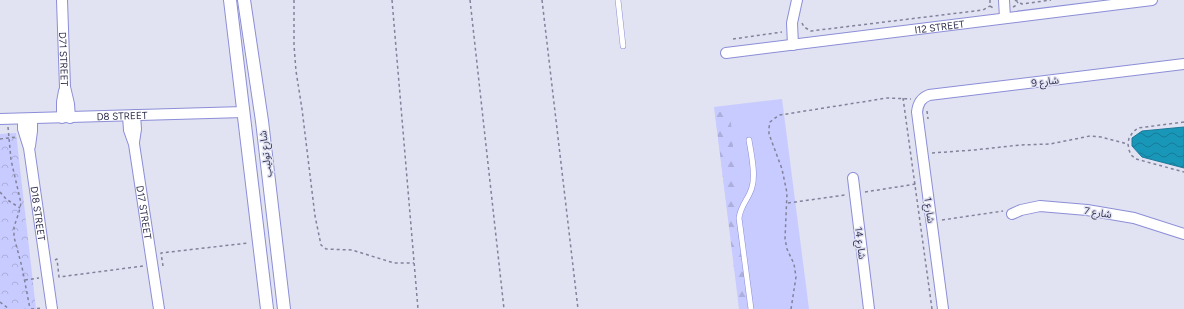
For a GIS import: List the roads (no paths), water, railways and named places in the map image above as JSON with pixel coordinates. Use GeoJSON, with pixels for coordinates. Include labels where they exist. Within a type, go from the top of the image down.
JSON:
{"type":"FeatureCollection","features":[{"type":"Feature","properties":{"kind":"street","name":"D71 STREET"},"geometry":{"type":"LineString","coordinates":[[62,0],[65,88],[69,104],[66,118]]}},
{"type":"Feature","properties":{"kind":"street","name":"شارع توليب"},"geometry":{"type":"LineString","coordinates":[[230,0],[267,309]]}},
{"type":"Feature","properties":{"kind":"street","name":"شارع توليب"},"geometry":{"type":"LineString","coordinates":[[244,0],[268,174],[284,309]]}},
{"type":"Feature","properties":{"kind":"street"},"geometry":{"type":"LineString","coordinates":[[793,45],[793,15],[797,0]]}},
{"type":"Feature","properties":{"kind":"street"},"geometry":{"type":"LineString","coordinates":[[1004,0],[1005,18]]}},
{"type":"Feature","properties":{"kind":"street","name":"I12 STREET"},"geometry":{"type":"LineString","coordinates":[[726,53],[1005,18],[1078,5],[1151,0]]}},
{"type":"Feature","properties":{"kind":"street","name":"شارع 9"},"geometry":{"type":"LineString","coordinates":[[917,112],[920,101],[929,95],[1184,64]]}},
{"type":"Feature","properties":{"kind":"street","name":"D8 STREET"},"geometry":{"type":"LineString","coordinates":[[4,119],[244,112]]}},
{"type":"Feature","properties":{"kind":"street"},"geometry":{"type":"LineString","coordinates":[[244,112],[251,118],[256,127],[260,163],[268,174]]}},
{"type":"Feature","properties":{"kind":"street","name":"شارع 1"},"geometry":{"type":"LineString","coordinates":[[917,112],[943,309]]}},
{"type":"Feature","properties":{"kind":"street","name":"D17 STREET"},"geometry":{"type":"LineString","coordinates":[[132,115],[136,129],[134,144],[159,309]]}},
{"type":"Feature","properties":{"kind":"street","name":"D18 STREET"},"geometry":{"type":"LineString","coordinates":[[27,119],[32,134],[29,148],[47,308]]}},
{"type":"Feature","properties":{"kind":"street","name":"شارع 14"},"geometry":{"type":"LineString","coordinates":[[853,178],[869,309]]}},
{"type":"Feature","properties":{"kind":"street","name":"شارع 7"},"geometry":{"type":"LineString","coordinates":[[1010,212],[1040,206],[1072,208],[1134,218],[1184,234]]}},
{"type":"Feature","properties":{"kind":"lane"},"geometry":{"type":"LineString","coordinates":[[618,0],[623,46]]}},
{"type":"Feature","properties":{"kind":"lane"},"geometry":{"type":"LineString","coordinates":[[749,140],[753,182],[750,193],[741,208],[740,218],[751,309]]}},
{"type":"Feature","properties":{"kind":"water"},"geometry":{"type":"Polygon","coordinates":[[[1184,127],[1184,168],[1142,157],[1132,146],[1132,138],[1142,131],[1184,127]]]}}]}
